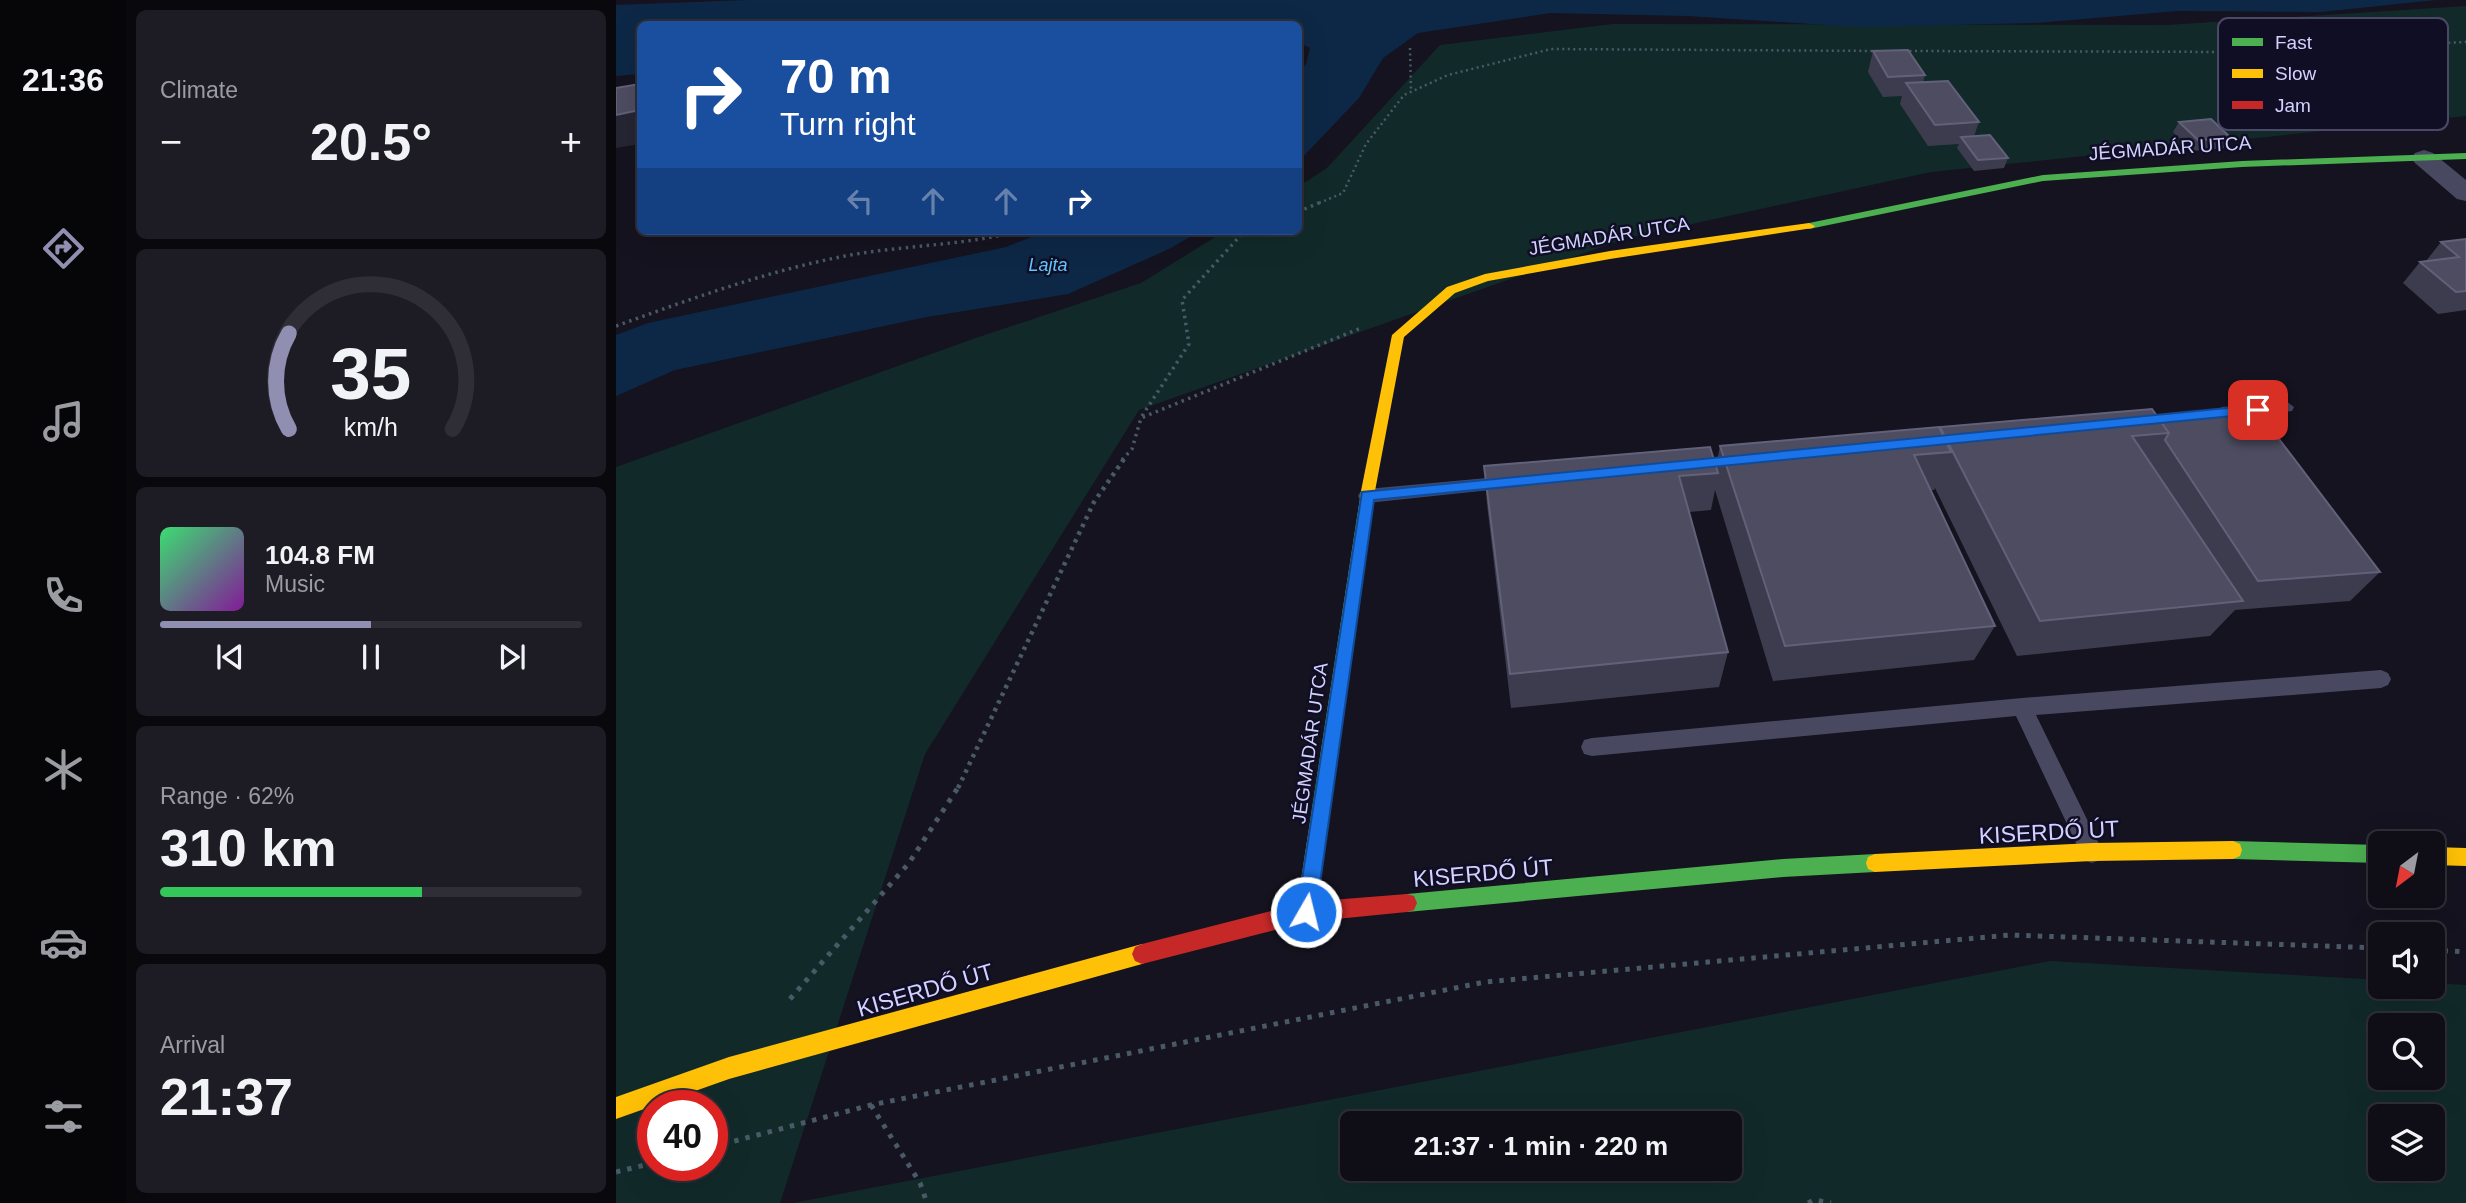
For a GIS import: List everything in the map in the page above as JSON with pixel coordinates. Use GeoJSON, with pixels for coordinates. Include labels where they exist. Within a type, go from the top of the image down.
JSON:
{"type":"FeatureCollection","features":[{"type":"Feature","properties":{"kind":"street","name":"JÉGMADÁR UTCA"},"geometry":{"type":"LineString","coordinates":[[1306,912],[1367,496],[1398,335],[1451,290],[1485,278],[1805,227],[2043,178],[2242,164],[2466,156]]}},
{"type":"Feature","properties":{"kind":"street"},"geometry":{"type":"LineString","coordinates":[[2424,158],[2466,194]]}},
{"type":"Feature","properties":{"kind":"street","name":"KISERDŐ ÚT"},"geometry":{"type":"LineString","coordinates":[[616,1108],[729,1068],[1087,968],[1306,912],[1783,868],[2092,852],[2212,850],[2368,854]]}},
{"type":"Feature","properties":{"kind":"street"},"geometry":{"type":"LineString","coordinates":[[2445,856],[2466,857]]}},
{"type":"Feature","properties":{"kind":"lane"},"geometry":{"type":"LineString","coordinates":[[2202,415],[2286,407]]}},
{"type":"Feature","properties":{"kind":"lane"},"geometry":{"type":"LineString","coordinates":[[1367,496],[1520,481]]}},
{"type":"Feature","properties":{"kind":"lane"},"geometry":{"type":"LineString","coordinates":[[1592,747],[2022,707],[2381,679]]}},
{"type":"Feature","properties":{"kind":"lane"},"geometry":{"type":"LineString","coordinates":[[2022,707],[2092,852]]}},
{"type":"Feature","properties":{"kind":"path"},"geometry":{"type":"LineString","coordinates":[[2448,44],[2466,43]]}},
{"type":"Feature","properties":{"kind":"path"},"geometry":{"type":"LineString","coordinates":[[1410,48],[1411,92]]}},
{"type":"Feature","properties":{"kind":"path"},"geometry":{"type":"LineString","coordinates":[[1302,210],[1343,193],[1366,144],[1404,95],[1448,75],[1551,49],[1880,51]]}},
{"type":"Feature","properties":{"kind":"path"},"geometry":{"type":"LineString","coordinates":[[1894,51],[2218,52]]}},
{"type":"Feature","properties":{"kind":"path"},"geometry":{"type":"LineString","coordinates":[[616,326],[762,274],[848,255],[987,242],[1007,235]]}},
{"type":"Feature","properties":{"kind":"path"},"geometry":{"type":"LineString","coordinates":[[783,1006],[909,863],[953,798],[1094,502],[1111,474],[1132,449],[1141,418],[1189,344],[1182,300],[1242,235]]}},
{"type":"Feature","properties":{"kind":"path"},"geometry":{"type":"LineString","coordinates":[[1141,418],[1361,328]]}},
{"type":"Feature","properties":{"kind":"path"},"geometry":{"type":"LineString","coordinates":[[728,1143],[872,1105],[1485,982],[2010,934],[2368,948]]}},
{"type":"Feature","properties":{"kind":"path"},"geometry":{"type":"LineString","coordinates":[[2445,950],[2466,951]]}},
{"type":"Feature","properties":{"kind":"path"},"geometry":{"type":"LineString","coordinates":[[872,1105],[920,1183],[927,1203]]}},
{"type":"Feature","properties":{"kind":"path"},"geometry":{"type":"LineString","coordinates":[[616,1172],[637,1167]]}},
{"type":"Feature","properties":{"kind":"path"},"geometry":{"type":"LineString","coordinates":[[1808,1203],[1814,1200],[1831,1203]]}},
{"type":"Feature","properties":{"kind":"green space"},"geometry":{"type":"Polygon","coordinates":[[[2466,6],[2466,116],[2448,118],[2448,18],[2277,18],[2466,6]]]}},
{"type":"Feature","properties":{"kind":"green space"},"geometry":{"type":"Polygon","coordinates":[[[2218,22],[2218,130],[2332,130],[1931,172],[1627,238],[1139,410],[925,754],[780,1203],[616,1203],[616,467],[973,339],[1141,283],[1219,235],[1302,235],[1302,184],[1327,168],[1440,45],[1613,24],[2167,25],[2218,22]]]}},
{"type":"Feature","properties":{"kind":"green space"},"geometry":{"type":"Polygon","coordinates":[[[2050,961],[2368,979],[2368,999],[2445,999],[2445,984],[2466,985],[2466,1203],[793,1203],[2050,961]]]}},
{"type":"Feature","properties":{"kind":"water"},"geometry":{"type":"Polygon","coordinates":[[[749,0],[2436,0],[2321,12],[2178,11],[2036,23],[1858,27],[1688,16],[1550,13],[1418,33],[1383,58],[1359,98],[1302,158],[1302,69],[1310,48],[1302,44],[1302,21],[637,21],[637,74],[616,76],[616,5],[749,0]]]}},
{"type":"Feature","properties":{"kind":"water","name":"Lajta"},"geometry":{"type":"Polygon","coordinates":[[[1037,235],[1193,235],[1169,249],[1068,294],[927,317],[675,370],[616,396],[616,335],[648,323],[1006,247],[1037,235]]]}},
{"type":"Feature","properties":{"kind":"building"},"geometry":{"type":"Polygon","coordinates":[[[1908,50],[1925,75],[1888,77],[1873,51],[1908,50]]]}},
{"type":"Feature","properties":{"kind":"building"},"geometry":{"type":"Polygon","coordinates":[[[1948,81],[1979,122],[1935,125],[1906,83],[1948,81]]]}},
{"type":"Feature","properties":{"kind":"building"},"geometry":{"type":"Polygon","coordinates":[[[637,84],[637,111],[616,115],[616,88],[637,84]]]}},
{"type":"Feature","properties":{"kind":"building"},"geometry":{"type":"Polygon","coordinates":[[[2211,119],[2218,126],[2218,130],[2223,130],[2231,138],[2198,140],[2179,122],[2211,119]]]}},
{"type":"Feature","properties":{"kind":"building"},"geometry":{"type":"Polygon","coordinates":[[[1990,135],[2008,158],[1978,160],[1961,137],[1990,135]]]}},
{"type":"Feature","properties":{"kind":"building"},"geometry":{"type":"Polygon","coordinates":[[[2466,239],[2466,291],[2456,292],[2420,262],[2459,257],[2441,242],[2466,239]]]}},
{"type":"Feature","properties":{"kind":"building"},"geometry":{"type":"Polygon","coordinates":[[[2152,409],[2169,433],[2132,436],[2243,601],[2040,621],[1940,427],[2152,409]]]}},
{"type":"Feature","properties":{"kind":"building"},"geometry":{"type":"Polygon","coordinates":[[[2257,410],[2380,572],[2258,581],[2165,440],[2169,433],[2157,416],[2257,410]]]}},
{"type":"Feature","properties":{"kind":"building"},"geometry":{"type":"Polygon","coordinates":[[[1939,427],[1951,452],[1914,455],[1995,626],[1785,646],[1720,446],[1939,427]]]}},
{"type":"Feature","properties":{"kind":"building"},"geometry":{"type":"Polygon","coordinates":[[[1710,447],[1718,473],[1679,476],[1728,652],[1510,674],[1484,466],[1710,447]]]}},
{"type":"Feature","properties":{"kind":"traffic: fast"},"geometry":{"type":"LineString","coordinates":[[1809,226],[2043,178],[2242,164],[2466,156]]}},
{"type":"Feature","properties":{"kind":"traffic: fast"},"geometry":{"type":"LineString","coordinates":[[1306,912],[1368,491]]}},
{"type":"Feature","properties":{"kind":"traffic: fast"},"geometry":{"type":"LineString","coordinates":[[2233,850],[2368,854]]}},
{"type":"Feature","properties":{"kind":"traffic: fast"},"geometry":{"type":"LineString","coordinates":[[1407,903],[1783,868],[1875,863]]}},
{"type":"Feature","properties":{"kind":"traffic: slow"},"geometry":{"type":"LineString","coordinates":[[1368,491],[1398,335],[1451,290],[1485,278],[1610,255],[1809,226]]}},
{"type":"Feature","properties":{"kind":"traffic: slow"},"geometry":{"type":"LineString","coordinates":[[1875,863],[2092,852],[2233,850]]}},
{"type":"Feature","properties":{"kind":"traffic: slow"},"geometry":{"type":"LineString","coordinates":[[2445,856],[2466,857]]}},
{"type":"Feature","properties":{"kind":"traffic: slow"},"geometry":{"type":"LineString","coordinates":[[616,1108],[729,1068],[1142,954]]}},
{"type":"Feature","properties":{"kind":"traffic: jam"},"geometry":{"type":"LineString","coordinates":[[1142,954],[1306,912],[1407,903]]}},
{"type":"Feature","properties":{"kind":"route"},"geometry":{"type":"LineString","coordinates":[[1306,912],[1367,496],[2258,410]]}}]}
